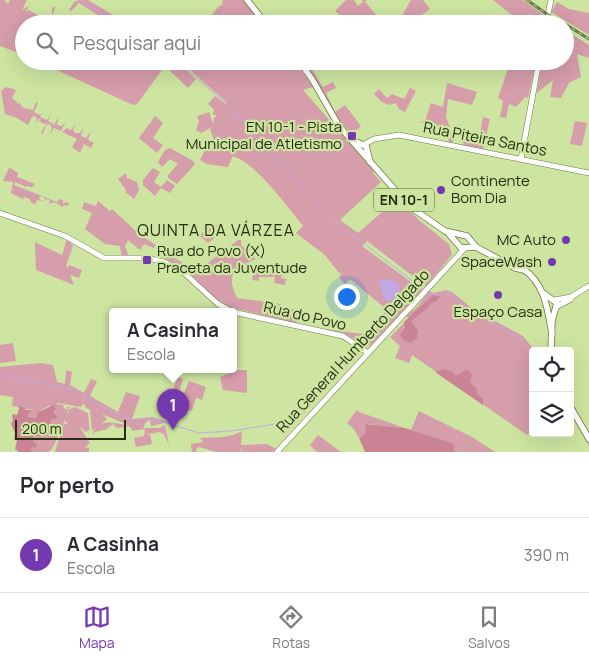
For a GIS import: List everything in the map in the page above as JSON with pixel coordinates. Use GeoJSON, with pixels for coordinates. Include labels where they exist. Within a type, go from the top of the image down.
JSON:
{"type":"FeatureCollection","features":[{"type":"Feature","properties":{"kind":"main road"},"geometry":{"type":"LineString","coordinates":[[247,0],[259,15]]}},
{"type":"Feature","properties":{"kind":"main road","name":"EN 10-1"},"geometry":{"type":"LineString","coordinates":[[306,70],[334,119],[360,152],[415,211],[458,242],[476,247],[515,268],[524,270],[533,278],[550,303]]}},
{"type":"Feature","properties":{"kind":"main road","name":"EN 10-1"},"geometry":{"type":"LineString","coordinates":[[350,138],[365,147],[370,162]]}},
{"type":"Feature","properties":{"kind":"main road"},"geometry":{"type":"LineString","coordinates":[[360,152],[364,153],[365,147]]}},
{"type":"Feature","properties":{"kind":"main road","name":"EN 10-1"},"geometry":{"type":"LineString","coordinates":[[445,231],[463,236],[468,245]]}},
{"type":"Feature","properties":{"kind":"main road"},"geometry":{"type":"LineString","coordinates":[[458,242],[463,236]]}},
{"type":"Feature","properties":{"kind":"main road"},"geometry":{"type":"LineString","coordinates":[[550,303],[555,308],[551,347]]}},
{"type":"Feature","properties":{"kind":"main road"},"geometry":{"type":"LineString","coordinates":[[550,303],[552,334]]}},
{"type":"Feature","properties":{"kind":"main road"},"geometry":{"type":"LineString","coordinates":[[574,413],[589,439]]}},
{"type":"Feature","properties":{"kind":"street"},"geometry":{"type":"LineString","coordinates":[[548,15],[551,0]]}},
{"type":"Feature","properties":{"kind":"street"},"geometry":{"type":"LineString","coordinates":[[521,159],[537,70]]}},
{"type":"Feature","properties":{"kind":"street","name":"Rua Piteira Santos"},"geometry":{"type":"LineString","coordinates":[[365,147],[376,138],[399,135],[589,173]]}},
{"type":"Feature","properties":{"kind":"street","name":"Rua do Povo"},"geometry":{"type":"LineString","coordinates":[[0,213],[65,236],[104,258],[148,258],[164,262],[182,271],[218,304],[225,308]]}},
{"type":"Feature","properties":{"kind":"street","name":"Rua General Humberto Delgado"},"geometry":{"type":"LineString","coordinates":[[448,267],[458,242]]}},
{"type":"Feature","properties":{"kind":"street","name":"Rua General Humberto Delgado"},"geometry":{"type":"LineString","coordinates":[[277,452],[468,245]]}},
{"type":"Feature","properties":{"kind":"street"},"geometry":{"type":"LineString","coordinates":[[555,308],[589,286]]}},
{"type":"Feature","properties":{"kind":"street"},"geometry":{"type":"LineString","coordinates":[[550,303],[575,295]]}},
{"type":"Feature","properties":{"kind":"street","name":"Rua do Povo"},"geometry":{"type":"LineString","coordinates":[[237,313],[344,336],[368,353]]}},
{"type":"Feature","properties":{"kind":"shaded area"},"geometry":{"type":"Polygon","coordinates":[[[0,0],[6,0],[5,2],[8,4],[10,0],[27,0],[22,10],[29,6],[26,12],[29,10],[38,15],[15,15],[15,52],[0,46],[0,0]]]}},
{"type":"Feature","properties":{"kind":"shaded area"},"geometry":{"type":"Polygon","coordinates":[[[88,0],[113,15],[98,15],[79,3],[71,11],[69,10],[74,2],[88,0]]]}},
{"type":"Feature","properties":{"kind":"shaded area"},"geometry":{"type":"Polygon","coordinates":[[[223,0],[243,0],[255,15],[212,15],[222,5],[223,0]]]}},
{"type":"Feature","properties":{"kind":"shaded area"},"geometry":{"type":"Polygon","coordinates":[[[346,0],[354,0],[358,6],[363,2],[362,0],[367,0],[365,2],[376,15],[340,15],[335,11],[346,0]]]}},
{"type":"Feature","properties":{"kind":"shaded area"},"geometry":{"type":"Polygon","coordinates":[[[411,0],[423,0],[430,9],[422,15],[402,15],[411,0]]]}},
{"type":"Feature","properties":{"kind":"shaded area"},"geometry":{"type":"Polygon","coordinates":[[[493,0],[523,0],[544,15],[512,15],[493,0]]]}},
{"type":"Feature","properties":{"kind":"shaded area"},"geometry":{"type":"Polygon","coordinates":[[[557,2],[569,9],[589,13],[589,35],[574,26],[574,15],[556,15],[551,12],[557,2]]]}},
{"type":"Feature","properties":{"kind":"shaded area"},"geometry":{"type":"Polygon","coordinates":[[[56,6],[52,15],[51,15],[52,8],[56,6]]]}},
{"type":"Feature","properties":{"kind":"shaded area"},"geometry":{"type":"Polygon","coordinates":[[[574,36],[589,45],[589,58],[577,54],[581,77],[569,83],[561,98],[550,97],[553,80],[537,93],[541,70],[574,70],[574,36]]]}},
{"type":"Feature","properties":{"kind":"shaded area"},"geometry":{"type":"Polygon","coordinates":[[[57,70],[162,70],[137,104],[133,105],[57,70]]]}},
{"type":"Feature","properties":{"kind":"shaded area"},"geometry":{"type":"Polygon","coordinates":[[[186,70],[196,79],[188,88],[170,71],[186,70]]]}},
{"type":"Feature","properties":{"kind":"shaded area"},"geometry":{"type":"Polygon","coordinates":[[[190,70],[301,70],[313,87],[303,90],[374,171],[373,173],[381,182],[340,220],[358,233],[397,199],[420,221],[449,244],[452,255],[426,286],[367,241],[362,246],[422,290],[368,347],[344,333],[315,328],[371,335],[385,317],[383,314],[386,309],[350,279],[345,285],[339,277],[342,273],[339,273],[325,255],[296,233],[303,226],[271,186],[252,168],[233,156],[228,167],[207,164],[200,160],[205,150],[212,151],[216,148],[210,128],[201,133],[196,130],[199,121],[197,116],[209,112],[213,124],[214,118],[217,115],[213,115],[214,109],[208,104],[215,96],[225,104],[227,103],[190,70]]]}},
{"type":"Feature","properties":{"kind":"shaded area"},"geometry":{"type":"Polygon","coordinates":[[[309,70],[312,70],[323,87],[333,82],[336,88],[326,93],[335,112],[345,105],[361,126],[352,134],[338,120],[309,70]]]}},
{"type":"Feature","properties":{"kind":"shaded area"},"geometry":{"type":"Polygon","coordinates":[[[508,70],[534,70],[528,98],[525,97],[516,107],[509,104],[506,118],[500,117],[503,101],[498,98],[508,70]]]}},
{"type":"Feature","properties":{"kind":"shaded area"},"geometry":{"type":"Polygon","coordinates":[[[447,83],[477,92],[472,105],[448,99],[446,117],[454,140],[452,143],[449,142],[443,123],[441,128],[420,122],[425,121],[431,103],[443,107],[447,83]]]}},
{"type":"Feature","properties":{"kind":"shaded area"},"geometry":{"type":"Polygon","coordinates":[[[6,87],[16,90],[12,98],[17,104],[20,103],[23,108],[33,110],[36,102],[38,103],[34,112],[40,115],[42,112],[40,117],[47,120],[52,112],[48,121],[54,124],[53,128],[58,117],[57,125],[62,126],[66,121],[61,131],[54,128],[50,134],[52,128],[50,124],[46,125],[43,134],[41,133],[47,122],[44,124],[39,119],[35,124],[37,120],[35,116],[32,117],[28,125],[17,118],[5,114],[1,91],[6,87]]]}},
{"type":"Feature","properties":{"kind":"shaded area"},"geometry":{"type":"Polygon","coordinates":[[[410,88],[416,91],[405,112],[399,109],[396,103],[389,105],[382,102],[374,94],[379,89],[387,98],[392,94],[404,99],[410,88]]]}},
{"type":"Feature","properties":{"kind":"shaded area"},"geometry":{"type":"Polygon","coordinates":[[[155,116],[163,123],[153,138],[163,145],[157,153],[139,138],[155,116]]]}},
{"type":"Feature","properties":{"kind":"shaded area"},"geometry":{"type":"Polygon","coordinates":[[[483,117],[490,119],[483,149],[463,145],[466,130],[480,133],[483,117]]]}},
{"type":"Feature","properties":{"kind":"shaded area"},"geometry":{"type":"Polygon","coordinates":[[[575,121],[587,123],[582,146],[570,144],[575,121]]]}},
{"type":"Feature","properties":{"kind":"shaded area"},"geometry":{"type":"Polygon","coordinates":[[[76,123],[73,130],[75,133],[80,133],[84,127],[81,136],[86,138],[91,131],[88,140],[94,143],[91,148],[84,144],[80,153],[72,147],[77,139],[62,132],[67,128],[71,130],[76,123]]]}},
{"type":"Feature","properties":{"kind":"shaded area"},"geometry":{"type":"Polygon","coordinates":[[[170,148],[195,164],[177,184],[168,178],[168,175],[178,164],[170,159],[162,167],[158,162],[165,150],[170,148]]]}},
{"type":"Feature","properties":{"kind":"shaded area"},"geometry":{"type":"Polygon","coordinates":[[[10,166],[10,168],[18,173],[17,177],[35,184],[32,187],[26,187],[15,182],[14,185],[57,202],[59,199],[63,200],[63,204],[65,202],[69,203],[68,206],[64,205],[63,207],[54,202],[49,204],[50,200],[46,199],[44,202],[45,198],[40,196],[39,199],[43,201],[37,200],[35,205],[30,199],[24,197],[23,199],[11,193],[13,182],[3,181],[10,166]]]}},
{"type":"Feature","properties":{"kind":"shaded area"},"geometry":{"type":"Polygon","coordinates":[[[153,168],[160,172],[154,182],[161,187],[167,180],[175,186],[170,193],[161,188],[155,196],[143,185],[143,180],[153,168]]]}},
{"type":"Feature","properties":{"kind":"shaded area"},"geometry":{"type":"Polygon","coordinates":[[[126,173],[127,178],[137,182],[139,190],[134,199],[125,192],[126,190],[118,179],[126,173]]]}},
{"type":"Feature","properties":{"kind":"shaded area"},"geometry":{"type":"Polygon","coordinates":[[[98,201],[110,211],[112,209],[140,235],[156,245],[154,248],[144,244],[140,250],[128,240],[125,246],[129,257],[122,257],[120,246],[105,244],[85,229],[92,213],[82,209],[84,202],[96,206],[98,201]]]}},
{"type":"Feature","properties":{"kind":"shaded area"},"geometry":{"type":"Polygon","coordinates":[[[214,225],[223,226],[226,229],[208,243],[199,235],[214,225]]]}},
{"type":"Feature","properties":{"kind":"shaded area"},"geometry":{"type":"Polygon","coordinates":[[[67,239],[73,246],[66,266],[68,268],[69,265],[82,270],[79,278],[70,275],[74,285],[36,270],[35,242],[62,255],[67,239]]]}},
{"type":"Feature","properties":{"kind":"shaded area"},"geometry":{"type":"Polygon","coordinates":[[[238,240],[241,240],[241,245],[256,259],[243,267],[240,265],[232,277],[232,284],[237,298],[280,304],[283,307],[302,311],[298,322],[295,323],[229,307],[215,298],[187,271],[162,257],[165,253],[168,257],[170,255],[194,270],[200,269],[238,240]]]}},
{"type":"Feature","properties":{"kind":"shaded area"},"geometry":{"type":"Polygon","coordinates":[[[254,270],[282,272],[281,278],[286,279],[285,285],[274,283],[275,277],[259,277],[259,281],[252,280],[254,270]]]}},
{"type":"Feature","properties":{"kind":"shaded area"},"geometry":{"type":"Polygon","coordinates":[[[380,279],[395,281],[399,285],[400,292],[395,300],[388,301],[384,299],[379,283],[380,279]]]}},
{"type":"Feature","properties":{"kind":"shaded area"},"geometry":{"type":"Polygon","coordinates":[[[446,290],[452,292],[474,310],[523,336],[532,347],[529,347],[529,433],[527,435],[412,355],[409,363],[395,358],[400,346],[390,337],[409,318],[406,316],[417,307],[429,291],[434,293],[446,290]]]}},
{"type":"Feature","properties":{"kind":"shaded area"},"geometry":{"type":"Polygon","coordinates":[[[433,295],[440,296],[437,301],[431,303],[429,307],[411,321],[418,331],[417,338],[411,343],[403,340],[400,335],[405,328],[404,322],[433,295]]]}},
{"type":"Feature","properties":{"kind":"shaded area"},"geometry":{"type":"Polygon","coordinates":[[[13,343],[16,361],[0,363],[0,345],[13,343]]]}},
{"type":"Feature","properties":{"kind":"shaded area"},"geometry":{"type":"Polygon","coordinates":[[[41,363],[53,365],[57,382],[65,384],[66,370],[72,372],[70,385],[84,393],[91,379],[97,381],[90,396],[118,412],[126,392],[140,396],[132,419],[152,417],[169,422],[151,426],[150,420],[147,421],[143,428],[159,428],[165,425],[169,445],[164,434],[159,432],[145,435],[150,435],[152,444],[136,447],[134,438],[144,436],[145,429],[133,431],[129,426],[117,428],[113,424],[108,429],[95,432],[92,435],[98,426],[92,431],[90,410],[85,407],[84,403],[81,407],[58,403],[56,404],[63,405],[68,410],[67,407],[70,407],[54,446],[48,452],[32,452],[31,446],[35,448],[38,446],[32,439],[35,436],[38,437],[41,429],[57,416],[54,413],[56,410],[50,405],[41,410],[37,418],[27,417],[31,409],[19,409],[12,406],[13,397],[0,395],[0,367],[41,363]],[[102,414],[107,419],[100,425],[107,422],[128,425],[102,414]]]}},
{"type":"Feature","properties":{"kind":"shaded area"},"geometry":{"type":"Polygon","coordinates":[[[444,369],[453,372],[456,376],[466,370],[470,371],[472,376],[470,382],[477,389],[477,394],[483,399],[483,405],[435,372],[444,369]]]}},
{"type":"Feature","properties":{"kind":"shaded area"},"geometry":{"type":"Polygon","coordinates":[[[237,370],[247,370],[247,393],[223,390],[220,377],[230,373],[237,373],[237,370]]]}},
{"type":"Feature","properties":{"kind":"shaded area"},"geometry":{"type":"Polygon","coordinates":[[[178,377],[183,379],[179,392],[173,390],[169,402],[163,400],[168,388],[173,389],[178,377]]]}},
{"type":"Feature","properties":{"kind":"shaded area"},"geometry":{"type":"Polygon","coordinates":[[[189,381],[206,387],[202,400],[196,398],[192,411],[174,405],[179,392],[184,393],[189,381]]]}},
{"type":"Feature","properties":{"kind":"shaded area"},"geometry":{"type":"Polygon","coordinates":[[[20,405],[26,410],[31,410],[27,417],[37,418],[37,413],[53,405],[56,408],[54,413],[57,416],[55,420],[52,419],[48,427],[41,430],[39,437],[35,436],[32,439],[38,446],[35,448],[31,447],[32,452],[19,452],[15,449],[17,440],[14,439],[15,433],[11,424],[12,416],[13,414],[17,415],[20,405]]]}},
{"type":"Feature","properties":{"kind":"shaded area"},"geometry":{"type":"Polygon","coordinates":[[[75,407],[88,413],[89,429],[86,432],[79,426],[90,443],[85,447],[89,448],[89,452],[55,452],[64,423],[66,425],[68,423],[64,421],[70,409],[75,407]]]}},
{"type":"Feature","properties":{"kind":"shaded area"},"geometry":{"type":"Polygon","coordinates":[[[174,409],[180,411],[175,425],[169,422],[174,409]]]}},
{"type":"Feature","properties":{"kind":"shaded area"},"geometry":{"type":"Polygon","coordinates":[[[357,410],[405,428],[368,424],[365,434],[359,438],[353,428],[347,423],[357,410]]]}},
{"type":"Feature","properties":{"kind":"shaded area"},"geometry":{"type":"Polygon","coordinates":[[[419,411],[472,437],[495,452],[454,452],[454,445],[411,430],[419,411]]]}},
{"type":"Feature","properties":{"kind":"shaded area"},"geometry":{"type":"Polygon","coordinates":[[[366,424],[405,428],[451,443],[454,445],[454,452],[365,452],[359,438],[365,434],[366,424]]]}},
{"type":"Feature","properties":{"kind":"shaded area"},"geometry":{"type":"Polygon","coordinates":[[[242,431],[241,445],[267,444],[276,449],[273,452],[242,452],[242,446],[241,452],[216,452],[199,447],[196,449],[197,452],[192,452],[191,444],[203,442],[200,438],[227,436],[242,431]]]}},
{"type":"Feature","properties":{"kind":"shaded area"},"geometry":{"type":"Polygon","coordinates":[[[318,435],[341,452],[317,452],[310,445],[318,435]]]}},
{"type":"Feature","properties":{"kind":"waterway"},"geometry":{"type":"LineString","coordinates":[[80,0],[106,15]]}},
{"type":"Feature","properties":{"kind":"waterway"},"geometry":{"type":"LineString","coordinates":[[188,70],[226,104],[333,220],[423,289]]}},
{"type":"Feature","properties":{"kind":"waterway"},"geometry":{"type":"LineString","coordinates":[[508,99],[518,86],[524,70]]}},
{"type":"Feature","properties":{"kind":"waterway"},"geometry":{"type":"LineString","coordinates":[[368,345],[418,287]]}},
{"type":"Feature","properties":{"kind":"waterway"},"geometry":{"type":"LineString","coordinates":[[428,293],[436,295],[450,293],[462,305],[522,340],[529,348]]}},
{"type":"Feature","properties":{"kind":"waterway"},"geometry":{"type":"LineString","coordinates":[[0,375],[72,389],[96,404],[132,420],[153,419],[199,433],[231,431],[294,421],[304,413],[344,366],[359,354]]}},
{"type":"Feature","properties":{"kind":"waterway"},"geometry":{"type":"LineString","coordinates":[[584,435],[589,446]]}},
{"type":"Feature","properties":{"kind":"railway"},"geometry":{"type":"LineString","coordinates":[[527,0],[548,15]]}},
{"type":"Feature","properties":{"kind":"railway"},"geometry":{"type":"LineString","coordinates":[[574,30],[589,39]]}},
{"type":"Feature","properties":{"kind":"place","name":"EN 10-1 - Pista Municipal de Atletismo"},"geometry":{"type":"Point","coordinates":[352,136]}},
{"type":"Feature","properties":{"kind":"place","name":"Continente Bom Dia"},"geometry":{"type":"Point","coordinates":[441,190]}},
{"type":"Feature","properties":{"kind":"place","name":"MC Auto"},"geometry":{"type":"Point","coordinates":[566,240]}},
{"type":"Feature","properties":{"kind":"place","name":"Rua do Povo (X) Praceta da Juventude"},"geometry":{"type":"Point","coordinates":[147,260]}},
{"type":"Feature","properties":{"kind":"place","name":"SpaceWash"},"geometry":{"type":"Point","coordinates":[552,262]}},
{"type":"Feature","properties":{"kind":"place","name":"Espaço Casa"},"geometry":{"type":"Point","coordinates":[498,295]}},
{"type":"Feature","properties":{"kind":"place","name":"A Casinha"},"geometry":{"type":"Point","coordinates":[173,430]}},
{"type":"Feature","properties":{"kind":"district","name":"QUINTA DA VÁRZEA"},"geometry":{"type":"Point","coordinates":[216,230]}}]}
